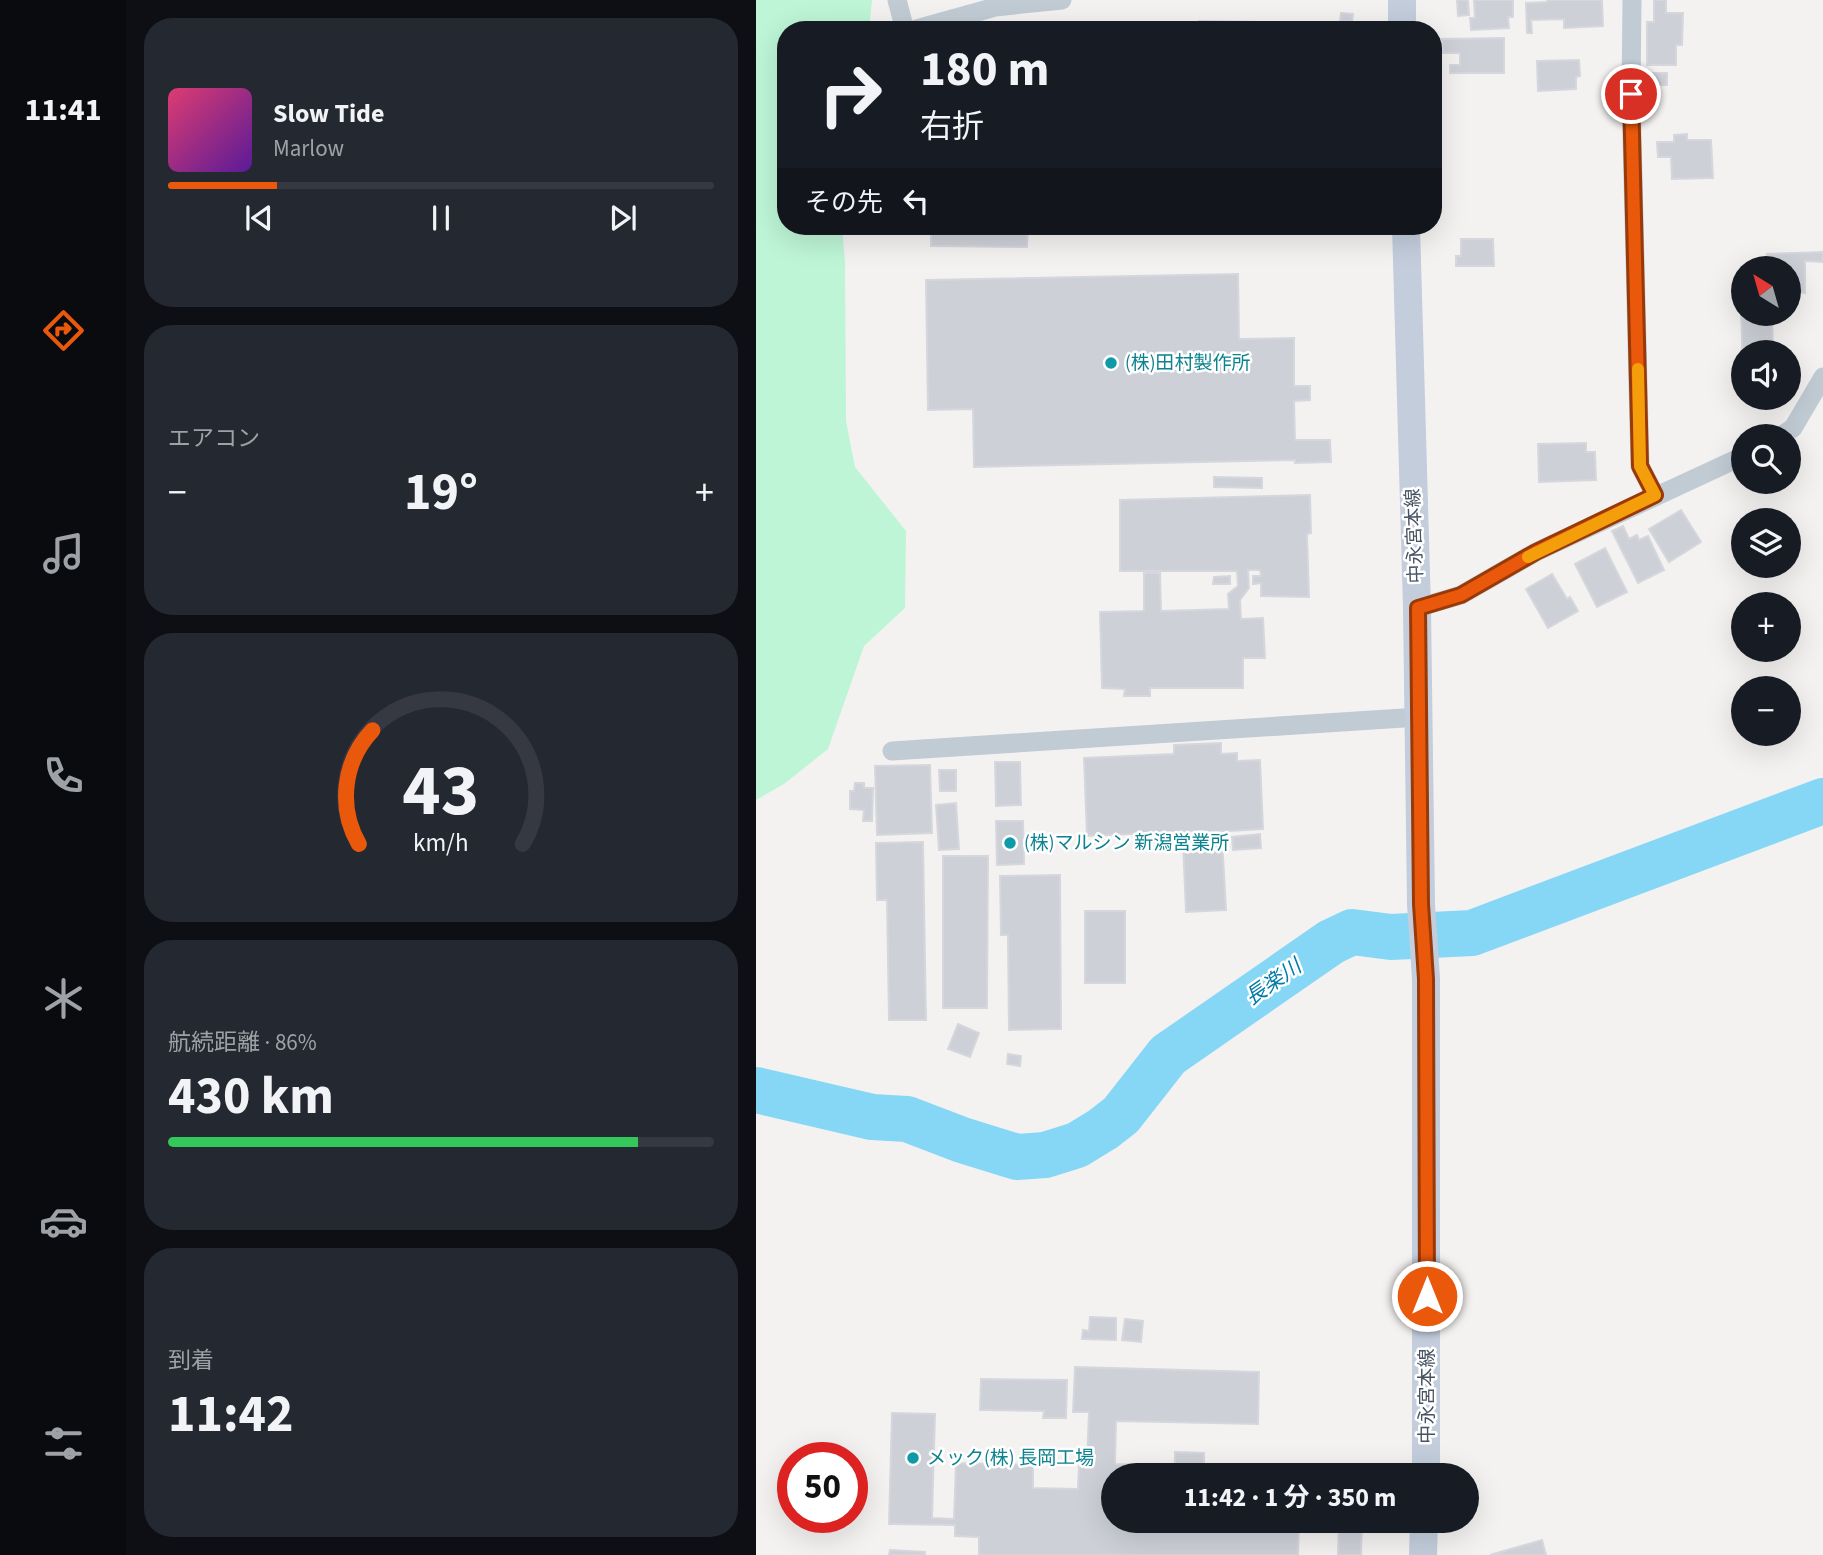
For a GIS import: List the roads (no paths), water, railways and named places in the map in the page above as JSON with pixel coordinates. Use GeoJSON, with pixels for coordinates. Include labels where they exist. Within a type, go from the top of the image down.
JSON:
{"type":"FeatureCollection","features":[{"type":"Feature","properties":{"kind":"main road"},"geometry":{"type":"LineString","coordinates":[[1402,0],[1402,21]]}},
{"type":"Feature","properties":{"kind":"main road","name":"中永宮本線"},"geometry":{"type":"LineString","coordinates":[[1406,235],[1418,608],[1421,904],[1426,979],[1426,1463]]}},
{"type":"Feature","properties":{"kind":"main road"},"geometry":{"type":"LineString","coordinates":[[1423,1555],[1424,1533]]}},
{"type":"Feature","properties":{"kind":"street"},"geometry":{"type":"LineString","coordinates":[[897,0],[903,21]]}},
{"type":"Feature","properties":{"kind":"street"},"geometry":{"type":"LineString","coordinates":[[946,21],[995,7],[1062,0]]}},
{"type":"Feature","properties":{"kind":"street"},"geometry":{"type":"LineString","coordinates":[[1632,0],[1631,94],[1640,466],[1655,495]]}},
{"type":"Feature","properties":{"kind":"street"},"geometry":{"type":"LineString","coordinates":[[1796,424],[1811,402],[1823,377]]}},
{"type":"Feature","properties":{"kind":"street"},"geometry":{"type":"LineString","coordinates":[[1418,608],[1461,595],[1536,552],[1731,461]]}},
{"type":"Feature","properties":{"kind":"street"},"geometry":{"type":"LineString","coordinates":[[892,751],[1419,717]]}},
{"type":"Feature","properties":{"kind":"waterway","name":"長楽川"},"geometry":{"type":"LineString","coordinates":[[756,1090],[872,1117],[907,1119],[1017,1157],[1045,1155],[1077,1145],[1103,1129],[1121,1115],[1168,1055],[1331,942],[1352,932],[1391,937],[1472,933],[1823,801]]}},
{"type":"Feature","properties":{"kind":"place","name":"(株)田村製作所"},"geometry":{"type":"Point","coordinates":[1111,363]}},
{"type":"Feature","properties":{"kind":"place","name":"(株)マルシン 新潟営業所"},"geometry":{"type":"Point","coordinates":[1010,843]}},
{"type":"Feature","properties":{"kind":"place","name":"メック(株) 長岡工場"},"geometry":{"type":"Point","coordinates":[913,1458]}}]}
